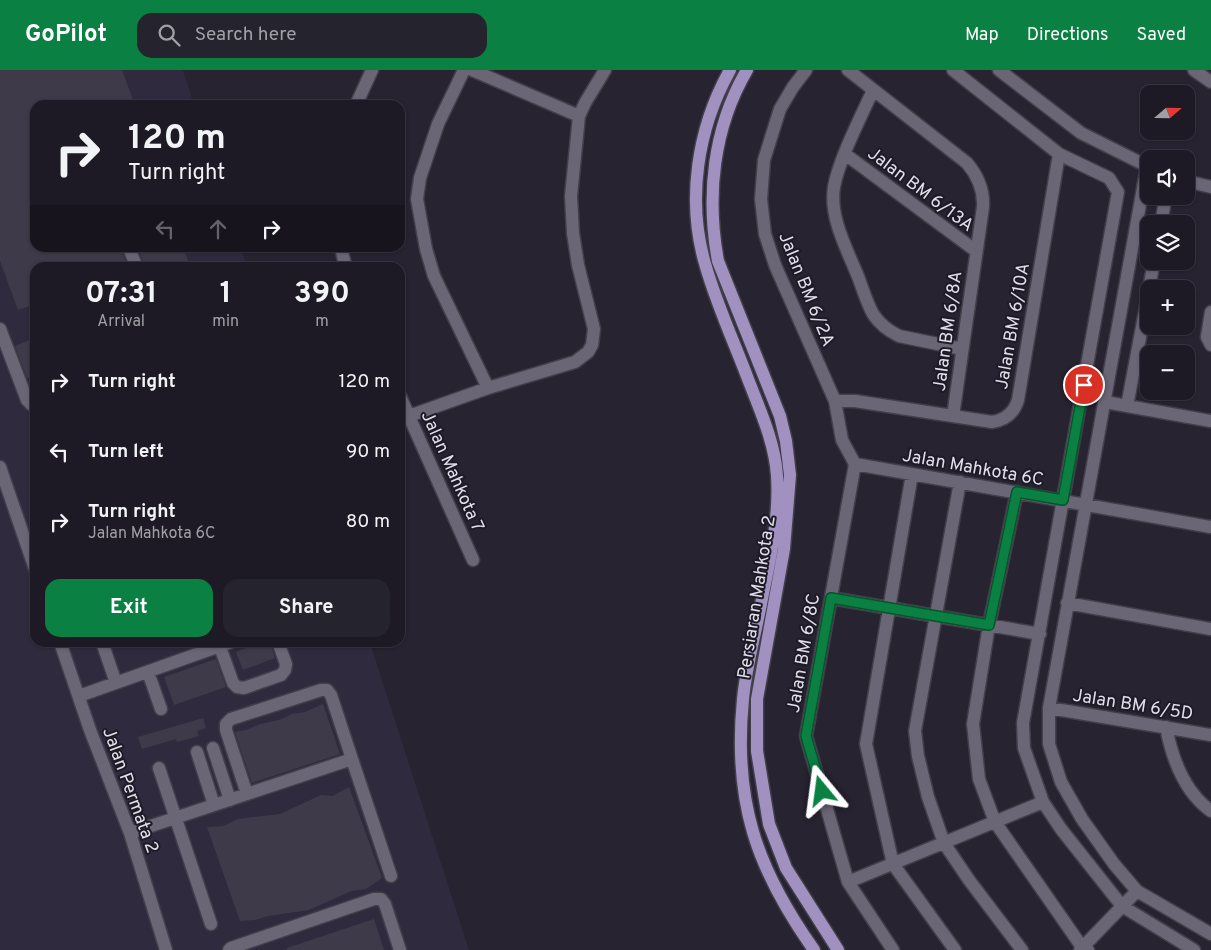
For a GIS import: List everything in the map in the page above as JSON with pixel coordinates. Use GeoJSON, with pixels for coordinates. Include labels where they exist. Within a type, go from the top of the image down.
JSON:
{"type":"FeatureCollection","features":[{"type":"Feature","properties":{"kind":"main road","name":"Persiaran Mahkota 2"},"geometry":{"type":"LineString","coordinates":[[730,70],[712,110],[697,172],[698,234],[706,266],[764,420],[777,474],[774,532],[743,696],[740,747],[741,774],[748,816],[757,847],[775,890],[814,950]]}},
{"type":"Feature","properties":{"kind":"main road","name":"Persiaran Mahkota 2"},"geometry":{"type":"LineString","coordinates":[[747,70],[732,100],[718,144],[712,203],[714,236],[718,261],[780,416],[786,441],[790,475],[784,549],[757,700],[757,751],[769,824],[786,868],[838,950]]}},
{"type":"Feature","properties":{"kind":"main road"},"geometry":{"type":"LineString","coordinates":[[743,696],[757,700]]}},
{"type":"Feature","properties":{"kind":"street"},"geometry":{"type":"LineString","coordinates":[[358,100],[371,70]]}},
{"type":"Feature","properties":{"kind":"street"},"geometry":{"type":"LineString","coordinates":[[464,70],[438,124],[420,178],[417,199],[424,240],[434,276],[488,388]]}},
{"type":"Feature","properties":{"kind":"street"},"geometry":{"type":"LineString","coordinates":[[472,70],[579,116]]}},
{"type":"Feature","properties":{"kind":"street"},"geometry":{"type":"LineString","coordinates":[[409,416],[488,388],[575,362],[588,352],[592,345],[594,329],[578,265],[573,233],[571,196],[579,116],[584,103],[606,70]]}},
{"type":"Feature","properties":{"kind":"street","name":"Jalan BM 6/2A"},"geometry":{"type":"LineString","coordinates":[[806,70],[792,87],[780,109],[764,160],[761,199],[765,234],[775,265],[835,401],[842,440],[854,464]]}},
{"type":"Feature","properties":{"kind":"street","name":"Jalan BM 6/8A"},"geometry":{"type":"LineString","coordinates":[[848,70],[963,160],[975,174],[980,184],[983,201],[953,416]]}},
{"type":"Feature","properties":{"kind":"street"},"geometry":{"type":"LineString","coordinates":[[953,70],[1059,154],[1110,178],[1118,192],[1023,723],[1024,748],[1043,802],[1061,829],[1122,906],[1194,950]]}},
{"type":"Feature","properties":{"kind":"street"},"geometry":{"type":"LineString","coordinates":[[999,70],[1081,133],[1140,162]]}},
{"type":"Feature","properties":{"kind":"street"},"geometry":{"type":"LineString","coordinates":[[1194,70],[1211,82]]}},
{"type":"Feature","properties":{"kind":"street"},"geometry":{"type":"LineString","coordinates":[[873,90],[845,154],[834,187],[838,226],[874,315],[885,328],[899,336],[962,349]]}},
{"type":"Feature","properties":{"kind":"street","name":"Jalan BM 6/13A"},"geometry":{"type":"LineString","coordinates":[[845,154],[976,251]]}},
{"type":"Feature","properties":{"kind":"street","name":"Jalan BM 6/10A"},"geometry":{"type":"LineString","coordinates":[[835,401],[855,401],[996,422],[1011,414],[1017,404],[1059,154]]}},
{"type":"Feature","properties":{"kind":"street"},"geometry":{"type":"LineString","coordinates":[[1195,183],[1211,187]]}},
{"type":"Feature","properties":{"kind":"street"},"geometry":{"type":"LineString","coordinates":[[1141,205],[1067,603],[1049,708],[1048,744],[1061,782],[1082,819],[1114,864],[1137,891],[1211,934]]}},
{"type":"Feature","properties":{"kind":"street"},"geometry":{"type":"LineString","coordinates":[[1211,312],[1206,337],[1211,345]]}},
{"type":"Feature","properties":{"kind":"street"},"geometry":{"type":"LineString","coordinates":[[0,329],[27,400],[30,403]]}},
{"type":"Feature","properties":{"kind":"street"},"geometry":{"type":"LineString","coordinates":[[1127,406],[1140,335]]}},
{"type":"Feature","properties":{"kind":"street"},"geometry":{"type":"LineString","coordinates":[[1105,402],[1211,421]]}},
{"type":"Feature","properties":{"kind":"street","name":"Jalan Mahkota 7"},"geometry":{"type":"LineString","coordinates":[[405,407],[473,560]]}},
{"type":"Feature","properties":{"kind":"street","name":"Jalan Mahkota 6C"},"geometry":{"type":"LineString","coordinates":[[854,464],[1211,527]]}},
{"type":"Feature","properties":{"kind":"street","name":"Jalan BM 6/8C"},"geometry":{"type":"LineString","coordinates":[[854,464],[806,736],[848,882],[893,950]]}},
{"type":"Feature","properties":{"kind":"street"},"geometry":{"type":"LineString","coordinates":[[0,467],[30,554]]}},
{"type":"Feature","properties":{"kind":"street"},"geometry":{"type":"LineString","coordinates":[[912,474],[866,744],[893,864],[955,950]]}},
{"type":"Feature","properties":{"kind":"street"},"geometry":{"type":"LineString","coordinates":[[960,482],[915,731],[918,756],[928,797],[944,843],[969,880],[1022,950]]}},
{"type":"Feature","properties":{"kind":"street"},"geometry":{"type":"LineString","coordinates":[[1017,492],[989,625],[973,724],[979,779],[995,822],[1083,949],[1137,891]]}},
{"type":"Feature","properties":{"kind":"street"},"geometry":{"type":"LineString","coordinates":[[831,598],[1040,634]]}},
{"type":"Feature","properties":{"kind":"street"},"geometry":{"type":"LineString","coordinates":[[1067,603],[1211,629]]}},
{"type":"Feature","properties":{"kind":"street","name":"Jalan Permata 2"},"geometry":{"type":"LineString","coordinates":[[62,647],[130,833],[166,950]]}},
{"type":"Feature","properties":{"kind":"street"},"geometry":{"type":"LineString","coordinates":[[104,647],[116,683]]}},
{"type":"Feature","properties":{"kind":"street"},"geometry":{"type":"LineString","coordinates":[[79,696],[218,647]]}},
{"type":"Feature","properties":{"kind":"street"},"geometry":{"type":"LineString","coordinates":[[227,647],[233,682],[237,687],[244,688],[281,675],[285,670],[286,664],[280,647]]}},
{"type":"Feature","properties":{"kind":"street"},"geometry":{"type":"LineString","coordinates":[[148,672],[161,709]]}},
{"type":"Feature","properties":{"kind":"street"},"geometry":{"type":"LineString","coordinates":[[247,794],[226,730],[226,724],[231,720],[321,690],[327,690],[330,692],[391,876]]}},
{"type":"Feature","properties":{"kind":"street","name":"Jalan BM 6/5D"},"geometry":{"type":"LineString","coordinates":[[1049,708],[1211,735]]}},
{"type":"Feature","properties":{"kind":"street"},"geometry":{"type":"LineString","coordinates":[[1166,727],[1179,771],[1190,791],[1211,811]]}},
{"type":"Feature","properties":{"kind":"street"},"geometry":{"type":"LineString","coordinates":[[213,748],[230,800]]}},
{"type":"Feature","properties":{"kind":"street"},"geometry":{"type":"LineString","coordinates":[[197,752],[214,805]]}},
{"type":"Feature","properties":{"kind":"street"},"geometry":{"type":"LineString","coordinates":[[130,833],[352,759]]}},
{"type":"Feature","properties":{"kind":"street"},"geometry":{"type":"LineString","coordinates":[[159,768],[211,924]]}},
{"type":"Feature","properties":{"kind":"street"},"geometry":{"type":"LineString","coordinates":[[848,882],[1043,802]]}},
{"type":"Feature","properties":{"kind":"street"},"geometry":{"type":"LineString","coordinates":[[229,950],[374,899],[381,899],[385,904],[400,950]]}},
{"type":"Feature","properties":{"kind":"shaded area"},"geometry":{"type":"Polygon","coordinates":[[[0,70],[183,70],[192,100],[30,100],[30,252],[242,252],[245,262],[30,262],[30,647],[371,647],[469,950],[0,950],[0,70]]]}},
{"type":"Feature","properties":{"kind":"building"},"geometry":{"type":"Polygon","coordinates":[[[0,70],[122,70],[133,100],[30,100],[30,252],[122,252],[126,262],[30,262],[30,306],[18,310],[0,261],[0,70]]]}},
{"type":"Feature","properties":{"kind":"building"},"geometry":{"type":"Polygon","coordinates":[[[139,252],[185,252],[189,262],[143,262],[139,252]]]}},
{"type":"Feature","properties":{"kind":"building"},"geometry":{"type":"Polygon","coordinates":[[[30,340],[30,377],[27,378],[15,346],[30,340]]]}},
{"type":"Feature","properties":{"kind":"building"},"geometry":{"type":"Polygon","coordinates":[[[248,647],[272,647],[275,658],[243,670],[236,652],[248,647]]]}},
{"type":"Feature","properties":{"kind":"building"},"geometry":{"type":"Polygon","coordinates":[[[216,659],[226,687],[174,705],[164,677],[216,659]]]}},
{"type":"Feature","properties":{"kind":"building"},"geometry":{"type":"Polygon","coordinates":[[[323,704],[340,754],[252,783],[235,732],[279,720],[292,714],[305,712],[323,704]]]}},
{"type":"Feature","properties":{"kind":"building"},"geometry":{"type":"Polygon","coordinates":[[[203,718],[206,728],[197,731],[199,736],[177,742],[176,739],[142,749],[138,737],[203,718]]]}},
{"type":"Feature","properties":{"kind":"building"},"geometry":{"type":"Polygon","coordinates":[[[349,787],[382,878],[366,889],[351,891],[309,910],[240,921],[207,827],[223,826],[238,819],[280,814],[321,795],[333,796],[349,787]]]}},
{"type":"Feature","properties":{"kind":"building"},"geometry":{"type":"Polygon","coordinates":[[[374,919],[384,950],[287,950],[287,948],[374,919]]]}},
{"type":"Feature","properties":{"kind":"route"},"geometry":{"type":"LineString","coordinates":[[822,791],[806,736],[831,598],[989,625],[1017,492],[1063,500],[1084,385]]}}]}
